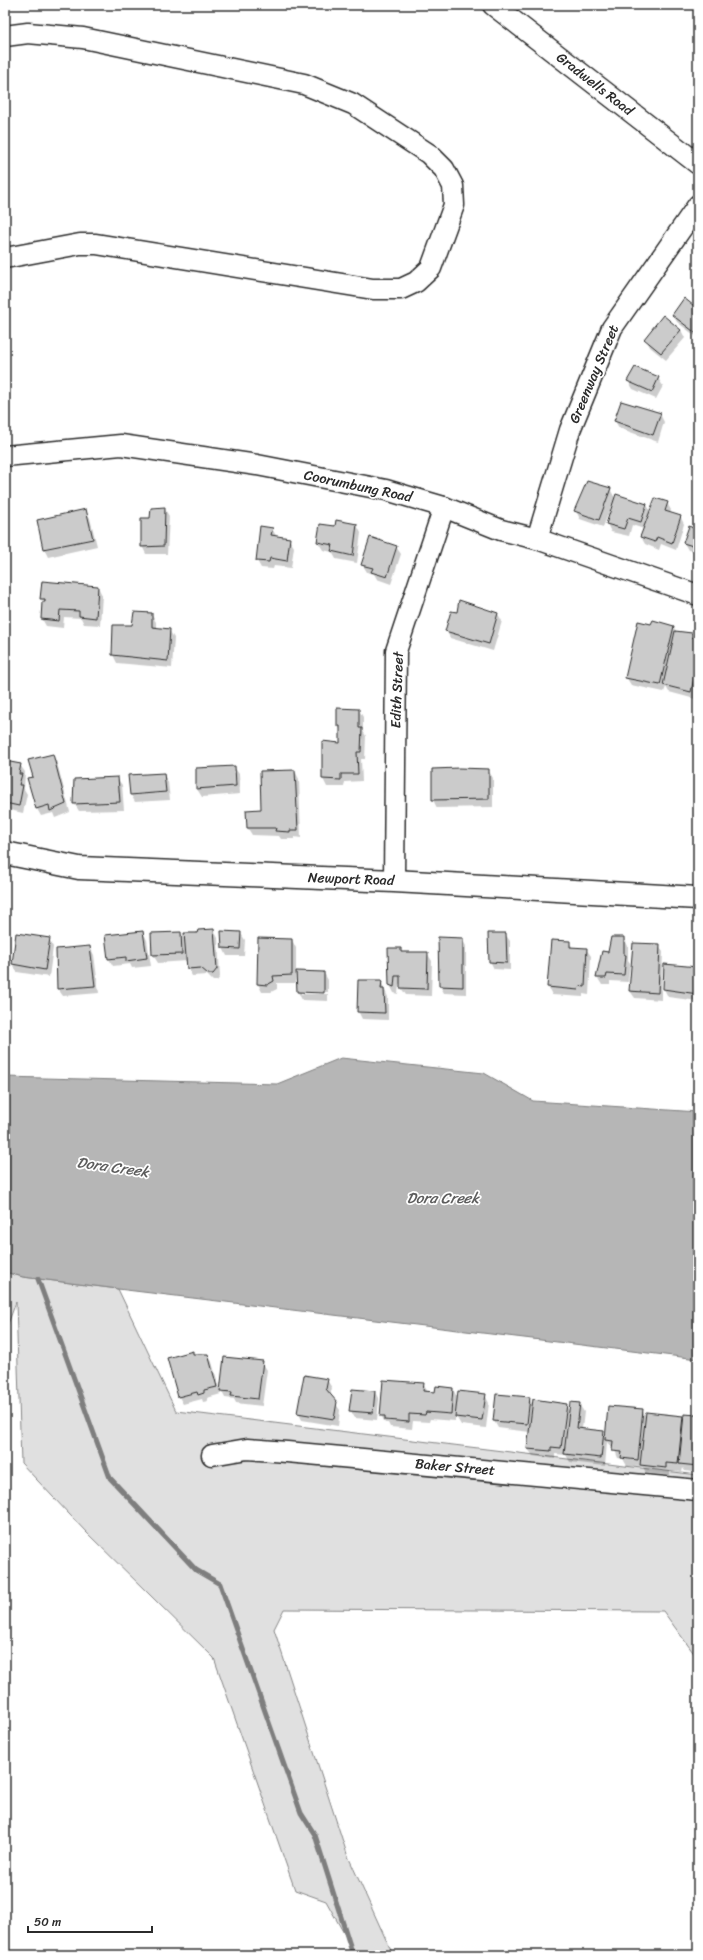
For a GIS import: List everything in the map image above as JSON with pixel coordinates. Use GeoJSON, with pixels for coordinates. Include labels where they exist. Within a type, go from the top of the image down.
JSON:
{"type":"FeatureCollection","features":[{"type":"Feature","properties":{"kind":"street","name":"Gradwells Road"},"geometry":{"type":"LineString","coordinates":[[493,5],[698,164]]}},
{"type":"Feature","properties":{"kind":"street"},"geometry":{"type":"LineString","coordinates":[[5,36],[28,33],[83,38],[304,84],[353,104],[429,154],[444,169],[453,186],[454,205],[431,268],[416,282],[401,288],[373,289],[96,244],[80,244],[5,258]]}},
{"type":"Feature","properties":{"kind":"street","name":"Greenway Street"},"geometry":{"type":"LineString","coordinates":[[537,539],[570,430],[612,328],[698,205]]}},
{"type":"Feature","properties":{"kind":"street","name":"Coorumbung Road"},"geometry":{"type":"LineString","coordinates":[[5,456],[121,446],[257,465],[386,490],[444,507],[500,530],[537,539],[698,594]]}},
{"type":"Feature","properties":{"kind":"street","name":"Edith Street"},"geometry":{"type":"LineString","coordinates":[[394,881],[396,651],[444,507]]}},
{"type":"Feature","properties":{"kind":"street","name":"Newport Road"},"geometry":{"type":"LineString","coordinates":[[5,853],[79,868],[394,881],[698,898]]}},
{"type":"Feature","properties":{"kind":"street","name":"Baker Street"},"geometry":{"type":"LineString","coordinates":[[212,1455],[248,1449],[698,1490]]}},
{"type":"Feature","properties":{"kind":"shaded area"},"geometry":{"type":"Polygon","coordinates":[[[5,1272],[23,1277],[118,1289],[176,1411],[698,1475],[698,1659],[663,1611],[284,1609],[274,1629],[347,1854],[393,1955],[356,1955],[326,1901],[295,1890],[214,1658],[86,1532],[21,1463],[16,1302],[5,1332],[5,1272]]]}},
{"type":"Feature","properties":{"kind":"water","name":"Dora Creek"},"geometry":{"type":"Polygon","coordinates":[[[341,1058],[484,1073],[533,1101],[698,1112],[698,1359],[118,1289],[23,1277],[5,1272],[5,1077],[277,1084],[341,1058]]]}},
{"type":"Feature","properties":{"kind":"building"},"geometry":{"type":"Polygon","coordinates":[[[684,298],[698,309],[697,334],[672,315],[684,298]]]}},
{"type":"Feature","properties":{"kind":"building"},"geometry":{"type":"Polygon","coordinates":[[[663,315],[681,330],[661,353],[644,339],[663,315]]]}},
{"type":"Feature","properties":{"kind":"building"},"geometry":{"type":"Polygon","coordinates":[[[635,367],[659,377],[652,392],[627,381],[635,367]]]}},
{"type":"Feature","properties":{"kind":"building"},"geometry":{"type":"Polygon","coordinates":[[[621,401],[661,413],[653,435],[614,421],[621,401]]]}},
{"type":"Feature","properties":{"kind":"building"},"geometry":{"type":"Polygon","coordinates":[[[587,481],[611,488],[599,520],[574,511],[587,481]]]}},
{"type":"Feature","properties":{"kind":"building"},"geometry":{"type":"Polygon","coordinates":[[[616,494],[647,504],[641,522],[628,518],[624,529],[606,524],[616,494]]]}},
{"type":"Feature","properties":{"kind":"building"},"geometry":{"type":"Polygon","coordinates":[[[655,498],[668,502],[665,511],[681,516],[672,543],[657,537],[655,542],[640,537],[655,498]]]}},
{"type":"Feature","properties":{"kind":"building"},"geometry":{"type":"Polygon","coordinates":[[[165,507],[164,546],[141,547],[141,518],[150,518],[151,508],[165,507]]]}},
{"type":"Feature","properties":{"kind":"building"},"geometry":{"type":"Polygon","coordinates":[[[86,509],[93,539],[43,549],[37,520],[86,509]]]}},
{"type":"Feature","properties":{"kind":"building"},"geometry":{"type":"Polygon","coordinates":[[[336,520],[357,524],[353,556],[331,551],[333,545],[317,542],[320,524],[335,526],[336,520]]]}},
{"type":"Feature","properties":{"kind":"building"},"geometry":{"type":"Polygon","coordinates":[[[698,522],[698,551],[692,550],[693,546],[683,543],[689,526],[695,529],[698,522]]]}},
{"type":"Feature","properties":{"kind":"building"},"geometry":{"type":"Polygon","coordinates":[[[260,526],[273,528],[271,535],[290,538],[287,561],[270,558],[269,562],[256,561],[260,526]]]}},
{"type":"Feature","properties":{"kind":"building"},"geometry":{"type":"Polygon","coordinates":[[[370,537],[397,546],[387,577],[371,572],[373,568],[361,565],[370,537]]]}},
{"type":"Feature","properties":{"kind":"building"},"geometry":{"type":"Polygon","coordinates":[[[42,581],[98,586],[96,618],[79,616],[79,611],[60,610],[59,621],[41,619],[42,602],[45,602],[45,599],[40,599],[42,581]]]}},
{"type":"Feature","properties":{"kind":"building"},"geometry":{"type":"Polygon","coordinates":[[[459,600],[498,613],[489,644],[445,631],[451,611],[457,612],[459,600]]]}},
{"type":"Feature","properties":{"kind":"building"},"geometry":{"type":"Polygon","coordinates":[[[134,612],[152,613],[152,627],[170,629],[168,661],[112,655],[113,625],[132,625],[134,612]]]}},
{"type":"Feature","properties":{"kind":"building"},"geometry":{"type":"Polygon","coordinates":[[[653,620],[674,626],[660,685],[625,678],[638,621],[651,624],[653,620]]]}},
{"type":"Feature","properties":{"kind":"building"},"geometry":{"type":"Polygon","coordinates":[[[675,631],[692,633],[692,637],[698,638],[698,658],[691,692],[663,685],[675,631]]]}},
{"type":"Feature","properties":{"kind":"building"},"geometry":{"type":"Polygon","coordinates":[[[337,708],[359,709],[359,728],[362,728],[361,752],[357,752],[358,774],[341,774],[341,780],[322,779],[322,741],[340,743],[340,726],[337,726],[337,708]]]}},
{"type":"Feature","properties":{"kind":"building"},"geometry":{"type":"Polygon","coordinates":[[[53,754],[66,804],[50,811],[49,805],[36,809],[27,778],[33,777],[28,760],[53,754]]]}},
{"type":"Feature","properties":{"kind":"building"},"geometry":{"type":"Polygon","coordinates":[[[5,761],[21,764],[19,774],[22,774],[19,785],[23,785],[19,806],[5,803],[5,761]]]}},
{"type":"Feature","properties":{"kind":"building"},"geometry":{"type":"Polygon","coordinates":[[[235,766],[236,786],[196,789],[196,768],[235,766]]]}},
{"type":"Feature","properties":{"kind":"building"},"geometry":{"type":"Polygon","coordinates":[[[432,769],[489,769],[489,799],[432,800],[432,769]]]}},
{"type":"Feature","properties":{"kind":"building"},"geometry":{"type":"Polygon","coordinates":[[[295,770],[298,830],[290,830],[290,832],[275,831],[276,828],[247,828],[246,810],[261,809],[260,771],[295,770]]]}},
{"type":"Feature","properties":{"kind":"building"},"geometry":{"type":"Polygon","coordinates":[[[164,773],[166,792],[130,795],[128,775],[164,773]]]}},
{"type":"Feature","properties":{"kind":"building"},"geometry":{"type":"Polygon","coordinates":[[[118,777],[120,802],[73,804],[74,779],[118,777]]]}},
{"type":"Feature","properties":{"kind":"building"},"geometry":{"type":"Polygon","coordinates":[[[214,929],[217,969],[213,974],[208,974],[201,968],[187,969],[184,933],[197,933],[198,930],[214,929]]]}},
{"type":"Feature","properties":{"kind":"building"},"geometry":{"type":"Polygon","coordinates":[[[143,931],[147,958],[126,961],[126,957],[108,959],[105,935],[143,931]]]}},
{"type":"Feature","properties":{"kind":"building"},"geometry":{"type":"Polygon","coordinates":[[[221,931],[241,932],[240,949],[222,948],[221,931]]]}},
{"type":"Feature","properties":{"kind":"building"},"geometry":{"type":"Polygon","coordinates":[[[181,932],[182,954],[152,955],[151,933],[181,932]]]}},
{"type":"Feature","properties":{"kind":"building"},"geometry":{"type":"Polygon","coordinates":[[[16,933],[50,938],[45,970],[12,964],[16,933]]]}},
{"type":"Feature","properties":{"kind":"building"},"geometry":{"type":"Polygon","coordinates":[[[488,933],[506,933],[507,963],[489,962],[488,933]]]}},
{"type":"Feature","properties":{"kind":"building"},"geometry":{"type":"Polygon","coordinates":[[[438,937],[463,938],[463,987],[439,986],[438,937]]]}},
{"type":"Feature","properties":{"kind":"building"},"geometry":{"type":"Polygon","coordinates":[[[611,937],[624,937],[624,955],[626,955],[624,975],[607,974],[606,978],[596,978],[602,951],[608,952],[611,937]]]}},
{"type":"Feature","properties":{"kind":"building"},"geometry":{"type":"Polygon","coordinates":[[[258,938],[292,939],[292,975],[273,976],[274,981],[267,985],[257,984],[258,938]]]}},
{"type":"Feature","properties":{"kind":"building"},"geometry":{"type":"Polygon","coordinates":[[[551,940],[570,941],[570,947],[587,948],[585,987],[579,986],[578,990],[547,987],[551,940]]]}},
{"type":"Feature","properties":{"kind":"building"},"geometry":{"type":"Polygon","coordinates":[[[633,943],[660,944],[658,993],[629,991],[633,943]]]}},
{"type":"Feature","properties":{"kind":"building"},"geometry":{"type":"Polygon","coordinates":[[[90,946],[95,986],[57,989],[56,949],[90,946]]]}},
{"type":"Feature","properties":{"kind":"building"},"geometry":{"type":"Polygon","coordinates":[[[388,948],[401,948],[401,952],[428,952],[427,989],[400,988],[400,976],[395,976],[394,987],[389,985],[388,948]]]}},
{"type":"Feature","properties":{"kind":"building"},"geometry":{"type":"Polygon","coordinates":[[[664,964],[698,967],[698,994],[663,989],[664,964]]]}},
{"type":"Feature","properties":{"kind":"building"},"geometry":{"type":"Polygon","coordinates":[[[296,971],[324,972],[324,993],[297,992],[296,971]]]}},
{"type":"Feature","properties":{"kind":"building"},"geometry":{"type":"Polygon","coordinates":[[[358,980],[382,980],[381,989],[384,989],[385,1013],[357,1012],[358,980]]]}},
{"type":"Feature","properties":{"kind":"building"},"geometry":{"type":"Polygon","coordinates":[[[193,1351],[193,1354],[208,1354],[217,1387],[204,1390],[204,1393],[198,1395],[197,1392],[178,1397],[167,1358],[193,1351]]]}},
{"type":"Feature","properties":{"kind":"building"},"geometry":{"type":"Polygon","coordinates":[[[224,1357],[263,1361],[258,1399],[231,1396],[232,1392],[220,1391],[224,1357]]]}},
{"type":"Feature","properties":{"kind":"building"},"geometry":{"type":"Polygon","coordinates":[[[304,1375],[328,1379],[326,1389],[337,1402],[334,1419],[297,1413],[304,1375]]]}},
{"type":"Feature","properties":{"kind":"building"},"geometry":{"type":"Polygon","coordinates":[[[383,1380],[424,1383],[423,1391],[435,1392],[436,1386],[453,1388],[451,1414],[426,1412],[425,1415],[409,1414],[409,1422],[385,1420],[385,1416],[380,1416],[383,1380]]]}},
{"type":"Feature","properties":{"kind":"building"},"geometry":{"type":"Polygon","coordinates":[[[352,1389],[375,1391],[373,1413],[349,1411],[352,1389]]]}},
{"type":"Feature","properties":{"kind":"building"},"geometry":{"type":"Polygon","coordinates":[[[458,1391],[486,1394],[482,1420],[455,1417],[458,1391]]]}},
{"type":"Feature","properties":{"kind":"building"},"geometry":{"type":"Polygon","coordinates":[[[496,1394],[530,1397],[527,1424],[493,1421],[496,1394]]]}},
{"type":"Feature","properties":{"kind":"building"},"geometry":{"type":"Polygon","coordinates":[[[533,1399],[567,1404],[561,1448],[551,1447],[551,1451],[527,1449],[533,1399]]]}},
{"type":"Feature","properties":{"kind":"building"},"geometry":{"type":"Polygon","coordinates":[[[570,1402],[580,1403],[577,1428],[604,1431],[601,1458],[564,1454],[570,1402]]]}},
{"type":"Feature","properties":{"kind":"building"},"geometry":{"type":"Polygon","coordinates":[[[608,1406],[643,1409],[638,1460],[621,1458],[622,1452],[612,1451],[613,1441],[605,1440],[608,1406]]]}},
{"type":"Feature","properties":{"kind":"building"},"geometry":{"type":"Polygon","coordinates":[[[646,1412],[683,1416],[678,1464],[666,1463],[666,1468],[640,1465],[646,1412]]]}},
{"type":"Feature","properties":{"kind":"building"},"geometry":{"type":"Polygon","coordinates":[[[684,1414],[698,1415],[698,1466],[679,1464],[684,1414]]]}},
{"type":"Feature","properties":{"kind":"waterway"},"geometry":{"type":"LineString","coordinates":[[38,1279],[110,1478],[196,1570],[220,1584],[301,1813],[315,1835],[353,1955]]}}]}
